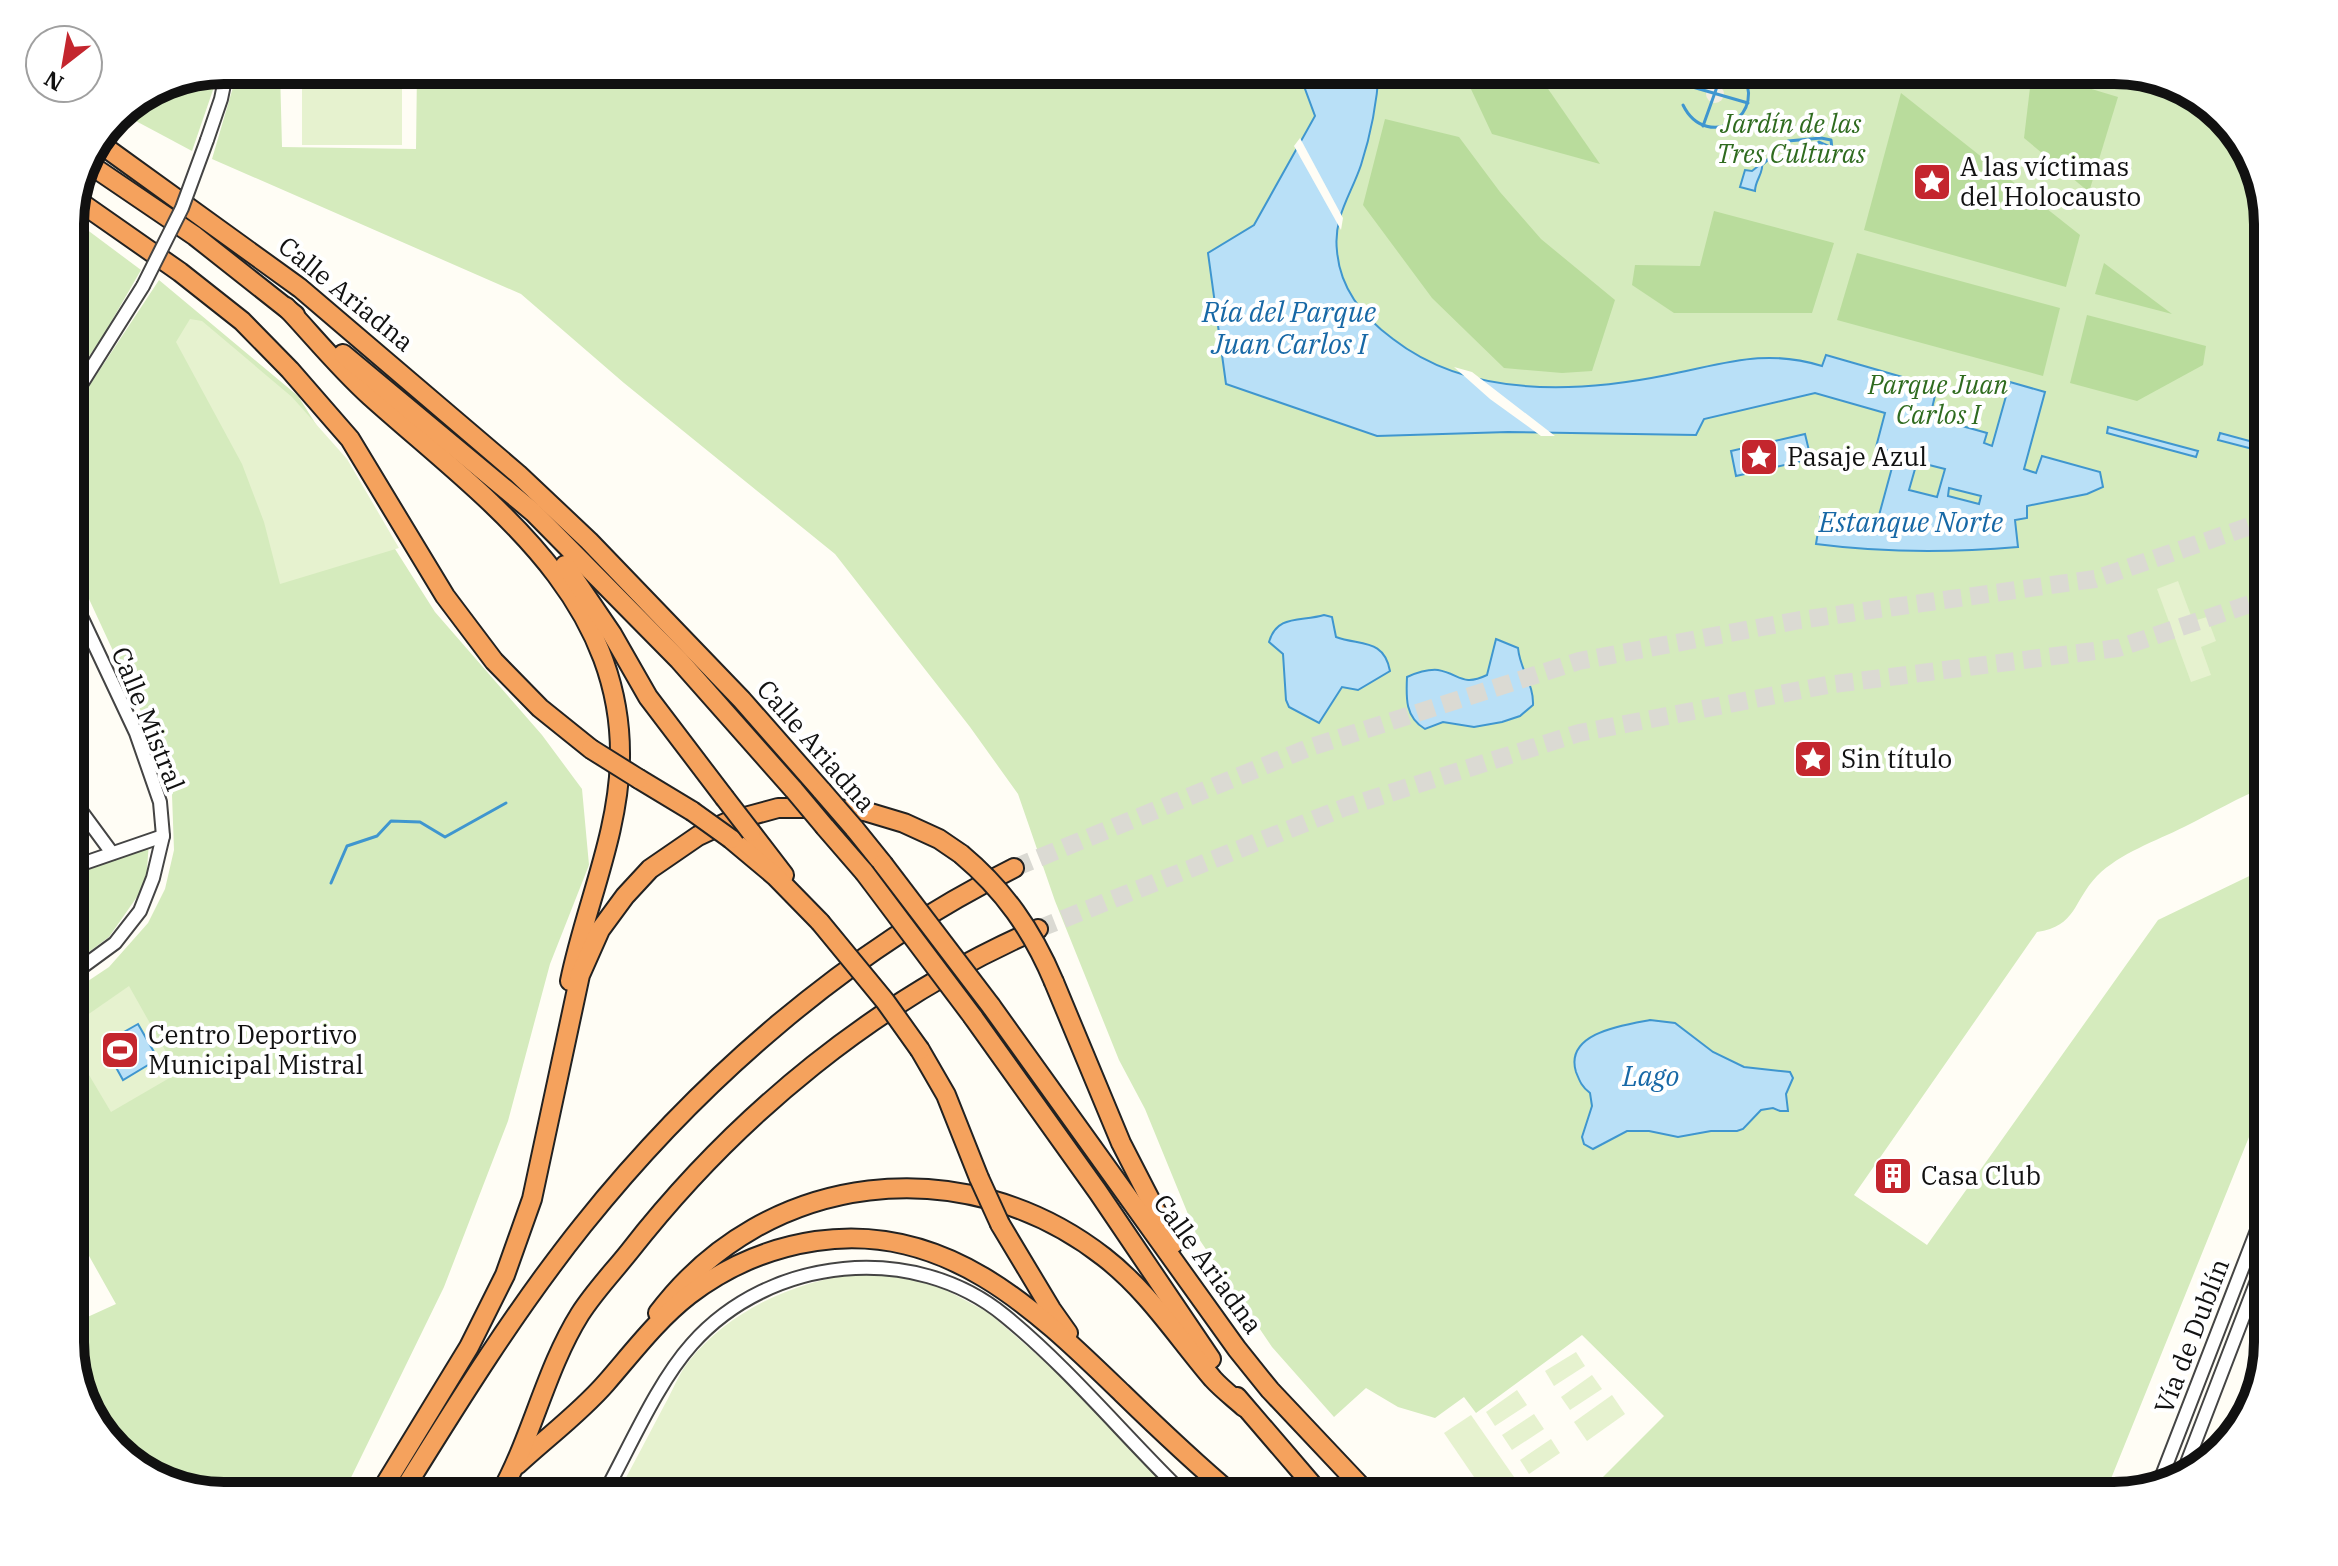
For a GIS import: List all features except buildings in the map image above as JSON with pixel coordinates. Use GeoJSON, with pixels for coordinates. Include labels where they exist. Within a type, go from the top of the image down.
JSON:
{"type":"FeatureCollection","features":[{"type":"Feature","properties":{"kind":"highway","name":"Calle Ariadna"},"geometry":{"type":"LineString","coordinates":[[107,148],[300,288],[518,474],[589,541],[742,700],[883,864],[991,1006],[1203,1303],[1270,1390],[1357,1482]]}},
{"type":"Feature","properties":{"kind":"highway","name":"Calle Ariadna"},"geometry":{"type":"LineString","coordinates":[[96,169],[195,236],[286,307],[533,512],[679,660],[864,872],[1098,1192],[1244,1407],[1310,1482]]}},
{"type":"Feature","properties":{"kind":"highway"},"geometry":{"type":"LineString","coordinates":[[86,206],[180,272],[242,321],[290,370],[350,439],[445,596],[494,661],[540,708],[591,749],[692,811],[731,839],[775,876],[820,922]]}},
{"type":"Feature","properties":{"kind":"highway"},"geometry":{"type":"LineString","coordinates":[[286,307],[366,392],[531,542],[571,595],[598,645],[608,674],[616,706],[620,756],[616,806],[575,954],[560,1028],[548,1122]]}},
{"type":"Feature","properties":{"kind":"highway"},"geometry":{"type":"LineString","coordinates":[[417,415],[533,528],[570,572],[612,634],[648,697],[920,1050],[946,1095],[1000,1224],[1051,1309],[1089,1361]]}},
{"type":"Feature","properties":{"kind":"highway"},"geometry":{"type":"LineString","coordinates":[[387,1482],[469,1347],[505,1275],[532,1199],[580,975],[600,930],[650,869],[698,836],[730,821],[778,808],[864,811],[904,823],[939,839],[994,884],[1023,919],[1054,982],[1121,1143],[1203,1303]]}},
{"type":"Feature","properties":{"kind":"highway"},"geometry":{"type":"LineString","coordinates":[[409,1482],[533,1291],[631,1167],[691,1104],[720,1075],[820,991],[903,933],[1014,868]]}},
{"type":"Feature","properties":{"kind":"highway"},"geometry":{"type":"LineString","coordinates":[[507,1482],[580,1313],[651,1223],[725,1141],[840,1045],[936,981],[1038,929]]}},
{"type":"Feature","properties":{"kind":"highway"},"geometry":{"type":"LineString","coordinates":[[517,1465],[604,1385],[686,1278],[710,1257],[750,1229],[804,1205],[898,1187],[996,1199],[1072,1233],[1134,1282],[1215,1381],[1244,1407]]}},
{"type":"Feature","properties":{"kind":"highway"},"geometry":{"type":"LineString","coordinates":[[639,1342],[687,1297],[731,1268],[765,1253],[797,1244],[858,1238],[895,1242],[935,1252],[999,1284],[1089,1361],[1218,1482]]}},
{"type":"Feature","properties":{"kind":"street"},"geometry":{"type":"LineString","coordinates":[[84,380],[143,286],[182,208],[224,84]]}},
{"type":"Feature","properties":{"kind":"street","name":"Calle Mistral"},"geometry":{"type":"LineString","coordinates":[[84,623],[136,733],[160,802],[163,836],[153,878],[140,911],[115,943],[84,966]]}},
{"type":"Feature","properties":{"kind":"street"},"geometry":{"type":"LineString","coordinates":[[84,815],[112,853]]}},
{"type":"Feature","properties":{"kind":"street"},"geometry":{"type":"LineString","coordinates":[[84,863],[163,836]]}},
{"type":"Feature","properties":{"kind":"street","name":"Vía de Dublín"},"geometry":{"type":"LineString","coordinates":[[2163,1472],[2254,1238]]}},
{"type":"Feature","properties":{"kind":"street"},"geometry":{"type":"LineString","coordinates":[[611,1482],[677,1363],[703,1331],[774,1285],[833,1269],[857,1266],[906,1270],[936,1278],[976,1296],[1004,1315],[1056,1362],[1172,1482]]}},
{"type":"Feature","properties":{"kind":"street","name":"Vía de Dublín"},"geometry":{"type":"LineString","coordinates":[[2188,1461],[2254,1288]]}},
{"type":"Feature","properties":{"kind":"green space"},"geometry":{"type":"Polygon","coordinates":[[[234,84],[280,84],[282,147],[416,149],[417,84],[2114,84],[2159,91],[2192,108],[2213,125],[2235,154],[2253,206],[2254,792],[2116,861],[2089,885],[2067,918],[2050,929],[2037,932],[1854,1195],[1927,1245],[2158,920],[2254,874],[2254,1125],[2110,1482],[1598,1482],[1664,1416],[1582,1335],[1476,1413],[1464,1397],[1435,1418],[1398,1407],[1366,1388],[1334,1417],[1272,1347],[1197,1236],[1145,1109],[1119,1060],[1055,901],[1018,794],[970,727],[835,554],[624,383],[521,294],[212,159],[234,84]]]}},
{"type":"Feature","properties":{"kind":"green space"},"geometry":{"type":"Polygon","coordinates":[[[302,84],[402,84],[402,145],[302,145],[302,84]]]}},
{"type":"Feature","properties":{"kind":"green space"},"geometry":{"type":"Polygon","coordinates":[[[1469,84],[1545,84],[1600,164],[1492,134],[1469,84]]]}},
{"type":"Feature","properties":{"kind":"green space"},"geometry":{"type":"Polygon","coordinates":[[[2030,84],[2075,84],[2118,97],[2089,192],[2024,138],[2030,84]]]}},
{"type":"Feature","properties":{"kind":"green space"},"geometry":{"type":"Polygon","coordinates":[[[214,85],[213,90],[192,151],[132,119],[170,95],[214,85]]]}},
{"type":"Feature","properties":{"kind":"green space"},"geometry":{"type":"Polygon","coordinates":[[[1901,93],[2080,235],[2066,287],[1864,230],[1901,93]]]}},
{"type":"Feature","properties":{"kind":"green space"},"geometry":{"type":"Polygon","coordinates":[[[1385,119],[1459,137],[1500,192],[1541,239],[1615,300],[1592,371],[1562,373],[1504,368],[1432,298],[1363,205],[1385,119]]]}},
{"type":"Feature","properties":{"kind":"green space"},"geometry":{"type":"Polygon","coordinates":[[[1714,211],[1834,243],[1812,313],[1674,313],[1632,285],[1635,265],[1700,266],[1714,211]]]}},
{"type":"Feature","properties":{"kind":"green space"},"geometry":{"type":"Polygon","coordinates":[[[84,227],[141,270],[84,364],[84,227]]]}},
{"type":"Feature","properties":{"kind":"green space"},"geometry":{"type":"Polygon","coordinates":[[[1857,253],[2060,308],[2043,376],[1837,320],[1857,253]]]}},
{"type":"Feature","properties":{"kind":"green space"},"geometry":{"type":"Polygon","coordinates":[[[2104,263],[2172,314],[2095,294],[2104,263]]]}},
{"type":"Feature","properties":{"kind":"green space"},"geometry":{"type":"Polygon","coordinates":[[[159,280],[298,396],[435,612],[542,735],[582,789],[589,865],[550,964],[508,1121],[444,1287],[349,1482],[206,1481],[170,1471],[146,1458],[119,1434],[103,1412],[89,1378],[84,1351],[84,1319],[116,1304],[84,1247],[84,984],[109,967],[148,923],[165,889],[174,850],[172,795],[158,748],[84,588],[84,394],[159,280]]]}},
{"type":"Feature","properties":{"kind":"green space"},"geometry":{"type":"Polygon","coordinates":[[[2087,315],[2206,346],[2203,365],[2137,401],[2070,383],[2087,315]]]}},
{"type":"Feature","properties":{"kind":"green space"},"geometry":{"type":"Polygon","coordinates":[[[190,319],[202,321],[292,397],[347,459],[399,548],[280,584],[264,522],[242,464],[176,342],[190,319]]]}},
{"type":"Feature","properties":{"kind":"green space"},"geometry":{"type":"Polygon","coordinates":[[[2178,581],[2193,621],[2207,617],[2216,641],[2201,647],[2211,675],[2191,682],[2157,589],[2178,581]]]}},
{"type":"Feature","properties":{"kind":"green space"},"geometry":{"type":"Polygon","coordinates":[[[149,841],[146,884],[109,937],[84,956],[84,861],[149,841]]]}},
{"type":"Feature","properties":{"kind":"green space","name":"Centro Deportivo Municipal Mistral"},"geometry":{"type":"Polygon","coordinates":[[[129,986],[178,1073],[111,1112],[84,1067],[84,1017],[129,986]]]}},
{"type":"Feature","properties":{"kind":"green space"},"geometry":{"type":"Polygon","coordinates":[[[860,1274],[903,1276],[946,1290],[989,1313],[1059,1374],[1163,1482],[623,1482],[682,1371],[705,1343],[744,1313],[766,1301],[836,1277],[860,1274]]]}},
{"type":"Feature","properties":{"kind":"green space"},"geometry":{"type":"Polygon","coordinates":[[[1576,1352],[1585,1366],[1554,1386],[1545,1371],[1576,1352]]]}},
{"type":"Feature","properties":{"kind":"green space"},"geometry":{"type":"Polygon","coordinates":[[[1592,1375],[1602,1389],[1570,1410],[1561,1397],[1592,1375]]]}},
{"type":"Feature","properties":{"kind":"green space"},"geometry":{"type":"Polygon","coordinates":[[[1517,1390],[1527,1405],[1495,1426],[1486,1412],[1517,1390]]]}},
{"type":"Feature","properties":{"kind":"green space"},"geometry":{"type":"Polygon","coordinates":[[[1612,1395],[1625,1414],[1587,1441],[1574,1422],[1612,1395]]]}},
{"type":"Feature","properties":{"kind":"green space"},"geometry":{"type":"Polygon","coordinates":[[[1534,1414],[1544,1429],[1512,1450],[1502,1435],[1534,1414]]]}},
{"type":"Feature","properties":{"kind":"green space"},"geometry":{"type":"Polygon","coordinates":[[[1471,1415],[1518,1482],[1477,1482],[1444,1433],[1471,1415]]]}},
{"type":"Feature","properties":{"kind":"green space"},"geometry":{"type":"Polygon","coordinates":[[[1551,1439],[1560,1453],[1529,1474],[1520,1460],[1551,1439]]]}},
{"type":"Feature","properties":{"kind":"shaded area"},"geometry":{"type":"Polygon","coordinates":[[[1711,85],[1719,85],[1724,94],[1722,101],[1711,103],[1706,98],[1706,90],[1711,85]]]}},
{"type":"Feature","properties":{"kind":"water","name":"Ría del Parque Juan Carlos I"},"geometry":{"type":"Polygon","coordinates":[[[1303,84],[1377,84],[1368,142],[1338,227],[1339,265],[1348,290],[1363,312],[1393,339],[1423,358],[1455,372],[1490,381],[1561,387],[1633,381],[1762,358],[1781,358],[1822,366],[1826,355],[1937,387],[1930,417],[1987,433],[1984,443],[1992,446],[2010,382],[2045,392],[2024,469],[2036,473],[2042,456],[2100,472],[2103,487],[2087,494],[2027,506],[2027,518],[2015,520],[2018,547],[1917,551],[1867,549],[1816,544],[1821,513],[1878,519],[1896,453],[1876,447],[1885,413],[1815,393],[1704,419],[1696,435],[1508,432],[1377,436],[1226,384],[1208,253],[1254,225],[1315,116],[1303,84]],[[1917,462],[1909,490],[1937,497],[1945,469],[1917,462]],[[1949,488],[1948,496],[1979,504],[1981,496],[1949,488]]]}},
{"type":"Feature","properties":{"kind":"water"},"geometry":{"type":"Polygon","coordinates":[[[1762,163],[1755,191],[1740,187],[1745,170],[1752,171],[1762,163]]]}},
{"type":"Feature","properties":{"kind":"water"},"geometry":{"type":"Polygon","coordinates":[[[2108,427],[2198,451],[2196,457],[2107,433],[2108,427]]]}},
{"type":"Feature","properties":{"kind":"water"},"geometry":{"type":"Polygon","coordinates":[[[2220,433],[2254,442],[2254,449],[2218,440],[2220,433]]]}},
{"type":"Feature","properties":{"kind":"water"},"geometry":{"type":"Polygon","coordinates":[[[1805,434],[1811,459],[1736,476],[1731,451],[1805,434]]]}},
{"type":"Feature","properties":{"kind":"water"},"geometry":{"type":"Polygon","coordinates":[[[1324,615],[1332,617],[1336,637],[1377,648],[1387,660],[1390,671],[1358,690],[1342,687],[1319,723],[1289,707],[1283,654],[1269,642],[1273,633],[1284,623],[1324,615]]]}},
{"type":"Feature","properties":{"kind":"water"},"geometry":{"type":"Polygon","coordinates":[[[1496,639],[1518,648],[1533,705],[1520,716],[1474,727],[1443,722],[1425,729],[1418,724],[1408,706],[1407,677],[1434,670],[1466,680],[1487,675],[1496,639]]]}},
{"type":"Feature","properties":{"kind":"water","name":"Lago"},"geometry":{"type":"Polygon","coordinates":[[[1650,1020],[1675,1023],[1713,1052],[1744,1067],[1790,1072],[1793,1078],[1786,1094],[1788,1111],[1773,1108],[1761,1110],[1743,1129],[1737,1131],[1711,1131],[1678,1137],[1649,1131],[1627,1131],[1593,1149],[1584,1144],[1582,1137],[1592,1106],[1590,1093],[1576,1072],[1575,1059],[1579,1048],[1598,1033],[1650,1020]]]}},
{"type":"Feature","properties":{"kind":"water"},"geometry":{"type":"Polygon","coordinates":[[[138,1024],[158,1059],[123,1080],[103,1044],[138,1024]]]}},
{"type":"Feature","properties":{"kind":"pier"},"geometry":{"type":"Polygon","coordinates":[[[1300,138],[1343,218],[1341,230],[1294,146],[1300,138]]]}},
{"type":"Feature","properties":{"kind":"pier"},"geometry":{"type":"Polygon","coordinates":[[[1454,367],[1472,372],[1555,436],[1541,436],[1490,399],[1454,367]]]}},
{"type":"Feature","properties":{"kind":"waterway"},"geometry":{"type":"LineString","coordinates":[[1703,126],[1718,84]]}},
{"type":"Feature","properties":{"kind":"waterway"},"geometry":{"type":"LineString","coordinates":[[1683,105],[1694,119],[1707,126],[1720,127],[1733,122],[1743,113],[1748,100],[1746,84]]}},
{"type":"Feature","properties":{"kind":"waterway"},"geometry":{"type":"LineString","coordinates":[[1689,86],[1748,103]]}},
{"type":"Feature","properties":{"kind":"waterway"},"geometry":{"type":"LineString","coordinates":[[1763,164],[1788,141],[1831,140],[1832,149],[1826,155],[1818,152],[1816,145],[1819,142],[1828,146],[1826,149],[1820,147],[1824,146]]}},
{"type":"Feature","properties":{"kind":"waterway"},"geometry":{"type":"LineString","coordinates":[[331,883],[347,846],[377,836],[391,821],[420,822],[445,837],[506,803]]}},
{"type":"Feature","properties":{"kind":"tunnel"},"geometry":{"type":"LineString","coordinates":[[1014,868],[1308,748],[1579,661],[1800,620],[2095,579],[2254,525]]}},
{"type":"Feature","properties":{"kind":"tunnel"},"geometry":{"type":"LineString","coordinates":[[1038,929],[1343,808],[1579,733],[1827,685],[2118,648],[2254,603]]}},
{"type":"Feature","properties":{"kind":"place","name":"A las víctimas del Holocausto"},"geometry":{"type":"Point","coordinates":[1932,182]}},
{"type":"Feature","properties":{"kind":"place","name":"Pasaje Azul"},"geometry":{"type":"Point","coordinates":[1759,457]}},
{"type":"Feature","properties":{"kind":"place","name":"Sin título"},"geometry":{"type":"Point","coordinates":[1813,759]}},
{"type":"Feature","properties":{"kind":"place","name":"Centro Deportivo Municipal Mistral"},"geometry":{"type":"Point","coordinates":[120,1050]}},
{"type":"Feature","properties":{"kind":"place","name":"Casa Club"},"geometry":{"type":"Point","coordinates":[1893,1176]}},
{"type":"Feature","properties":{"kind":"park label","name":"Jardín de las Tres Culturas"},"geometry":{"type":"Point","coordinates":[1791,139]}},
{"type":"Feature","properties":{"kind":"park label","name":"Parque Juan Carlos I"},"geometry":{"type":"Point","coordinates":[1938,400]}},
{"type":"Feature","properties":{"kind":"water label","name":"Estanque Norte"},"geometry":{"type":"Point","coordinates":[1911,522]}}]}
